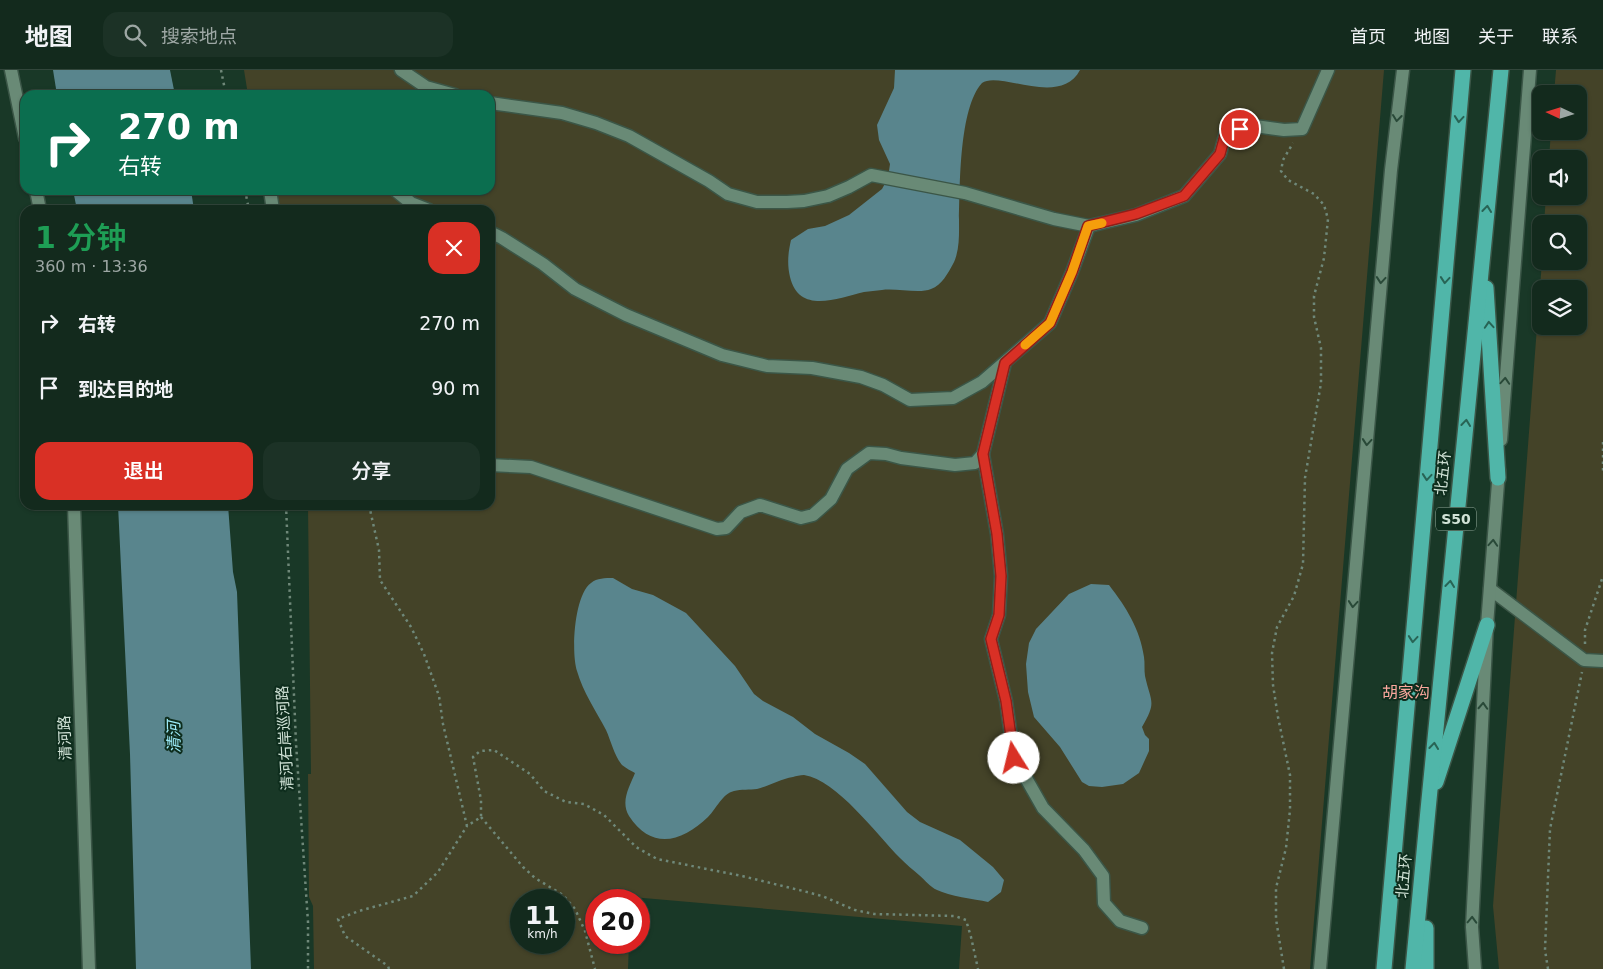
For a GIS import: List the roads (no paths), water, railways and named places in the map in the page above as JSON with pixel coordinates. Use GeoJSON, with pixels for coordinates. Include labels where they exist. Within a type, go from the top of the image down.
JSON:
{"type":"FeatureCollection","features":[{"type":"Feature","properties":{"kind":"highway","name":"北五环"},"geometry":{"type":"LineString","coordinates":[[1384,969],[1463,70]]}},
{"type":"Feature","properties":{"kind":"highway","name":"北五环"},"geometry":{"type":"LineString","coordinates":[[1414,969],[1501,70]]}},
{"type":"Feature","properties":{"kind":"highway"},"geometry":{"type":"LineString","coordinates":[[1484,242],[1498,478]]}},
{"type":"Feature","properties":{"kind":"highway"},"geometry":{"type":"LineString","coordinates":[[1428,810],[1487,625]]}},
{"type":"Feature","properties":{"kind":"highway"},"geometry":{"type":"LineString","coordinates":[[1426,832],[1426,969]]}},
{"type":"Feature","properties":{"kind":"street"},"geometry":{"type":"LineString","coordinates":[[11,70],[20,114]]}},
{"type":"Feature","properties":{"kind":"street"},"geometry":{"type":"LineString","coordinates":[[402,70],[426,87],[437,90]]}},
{"type":"Feature","properties":{"kind":"street"},"geometry":{"type":"LineString","coordinates":[[495,104],[562,113],[596,123],[629,136],[709,181],[728,194],[756,202],[804,201],[828,196],[871,175],[966,193],[1054,219],[1088,226],[1136,214],[1184,196],[1220,154],[1226,132],[1255,126],[1284,130],[1302,129],[1328,70]]}},
{"type":"Feature","properties":{"kind":"street"},"geometry":{"type":"LineString","coordinates":[[1320,969],[1391,170],[1403,70]]}},
{"type":"Feature","properties":{"kind":"street"},"geometry":{"type":"LineString","coordinates":[[1475,969],[1472,927],[1487,625],[1530,70]]}},
{"type":"Feature","properties":{"kind":"street"},"geometry":{"type":"LineString","coordinates":[[401,195],[416,205]]}},
{"type":"Feature","properties":{"kind":"street"},"geometry":{"type":"LineString","coordinates":[[495,234],[543,264],[574,289],[626,315],[722,355],[768,366],[812,368],[861,377],[883,385],[910,400],[953,398],[982,382],[1050,323],[1072,272],[1088,226]]}},
{"type":"Feature","properties":{"kind":"street"},"geometry":{"type":"LineString","coordinates":[[1005,363],[983,454],[997,534],[1001,576],[999,615],[991,639],[1006,701],[1014,758],[1043,808],[1084,850],[1103,876],[1104,903],[1120,921],[1142,928]]}},
{"type":"Feature","properties":{"kind":"street"},"geometry":{"type":"LineString","coordinates":[[495,465],[531,467],[717,529],[726,528],[740,512],[760,505],[801,518],[813,515],[831,499],[847,469],[869,453],[955,465],[975,463],[983,454]]}},
{"type":"Feature","properties":{"kind":"street","name":"清河路"},"geometry":{"type":"LineString","coordinates":[[74,510],[89,969]]}},
{"type":"Feature","properties":{"kind":"street"},"geometry":{"type":"LineString","coordinates":[[1490,589],[1584,660],[1603,661]]}},
{"type":"Feature","properties":{"kind":"water"},"geometry":{"type":"Polygon","coordinates":[[[53,70],[170,70],[174,90],[56,90],[53,70]]]}},
{"type":"Feature","properties":{"kind":"water"},"geometry":{"type":"Polygon","coordinates":[[[895,70],[1080,70],[1071,81],[1059,86],[1030,86],[990,80],[982,83],[974,95],[969,110],[962,148],[958,248],[953,264],[938,285],[926,290],[882,290],[864,292],[832,300],[811,300],[802,296],[795,289],[790,277],[788,258],[791,240],[808,229],[825,226],[849,215],[882,189],[888,178],[890,164],[879,140],[877,125],[894,88],[895,70]]]}},
{"type":"Feature","properties":{"kind":"water"},"geometry":{"type":"Polygon","coordinates":[[[74,195],[192,195],[193,205],[76,205],[74,195]]]}},
{"type":"Feature","properties":{"kind":"water","name":"清河"},"geometry":{"type":"Polygon","coordinates":[[[118,510],[228,510],[233,572],[237,592],[251,969],[136,969],[130,754],[118,510]]]}},
{"type":"Feature","properties":{"kind":"water"},"geometry":{"type":"Polygon","coordinates":[[[613,578],[632,589],[653,595],[686,613],[735,666],[754,694],[865,764],[907,812],[920,822],[960,840],[993,867],[1004,880],[1001,892],[988,902],[955,896],[934,889],[900,858],[843,797],[817,779],[804,775],[784,779],[757,789],[734,791],[726,795],[698,826],[678,837],[657,838],[647,834],[638,827],[629,816],[625,805],[635,773],[622,765],[617,757],[606,730],[583,686],[575,663],[575,625],[585,589],[593,581],[613,578]]]}},
{"type":"Feature","properties":{"kind":"water"},"geometry":{"type":"Polygon","coordinates":[[[1091,584],[1109,585],[1136,628],[1142,647],[1145,676],[1151,697],[1150,712],[1142,727],[1149,739],[1149,751],[1139,773],[1123,784],[1102,787],[1089,786],[1082,782],[1060,747],[1034,717],[1028,692],[1026,664],[1029,643],[1036,629],[1069,594],[1091,584]]]}},
{"type":"Feature","properties":{"kind":"district","name":"胡家沟"},"geometry":{"type":"Point","coordinates":[1406,692]}}]}
